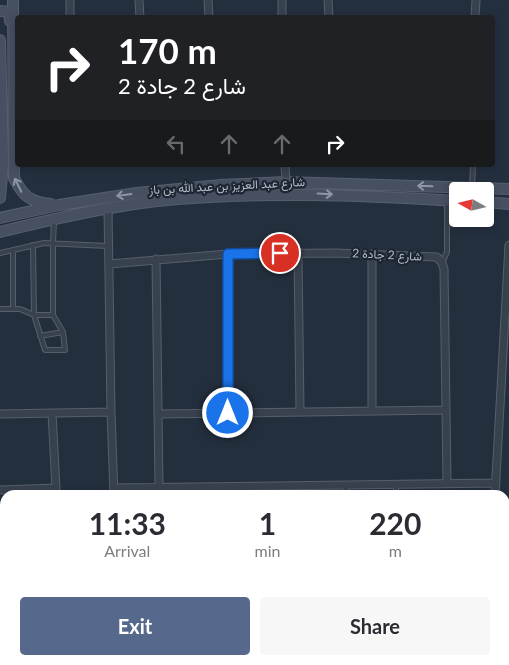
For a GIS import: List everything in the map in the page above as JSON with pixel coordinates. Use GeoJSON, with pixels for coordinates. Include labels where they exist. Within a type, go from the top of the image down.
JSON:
{"type":"FeatureCollection","features":[{"type":"Feature","properties":{"kind":"street"},"geometry":{"type":"LineString","coordinates":[[0,198],[5,164],[13,43],[13,0]]}},
{"type":"Feature","properties":{"kind":"street"},"geometry":{"type":"LineString","coordinates":[[70,0],[70,15]]}},
{"type":"Feature","properties":{"kind":"street"},"geometry":{"type":"LineString","coordinates":[[139,0],[140,15]]}},
{"type":"Feature","properties":{"kind":"street"},"geometry":{"type":"LineString","coordinates":[[208,0],[209,15]]}},
{"type":"Feature","properties":{"kind":"street"},"geometry":{"type":"LineString","coordinates":[[282,0],[282,15]]}},
{"type":"Feature","properties":{"kind":"street"},"geometry":{"type":"LineString","coordinates":[[328,0],[329,15]]}},
{"type":"Feature","properties":{"kind":"street"},"geometry":{"type":"LineString","coordinates":[[476,0],[476,15]]}},
{"type":"Feature","properties":{"kind":"street"},"geometry":{"type":"LineString","coordinates":[[0,11],[6,10],[10,14],[10,40],[13,43]]}},
{"type":"Feature","properties":{"kind":"street"},"geometry":{"type":"LineString","coordinates":[[0,40],[1,149],[5,164],[21,192],[39,203],[59,205]]}},
{"type":"Feature","properties":{"kind":"street"},"geometry":{"type":"LineString","coordinates":[[286,167],[286,182]]}},
{"type":"Feature","properties":{"kind":"street","name":"شارع عبد العزيز بن عبد الله بن باز"},"geometry":{"type":"LineString","coordinates":[[0,218],[59,205],[222,185],[286,182],[449,187]]}},
{"type":"Feature","properties":{"kind":"street"},"geometry":{"type":"LineString","coordinates":[[236,196],[235,189],[237,187],[257,184]]}},
{"type":"Feature","properties":{"kind":"street"},"geometry":{"type":"LineString","coordinates":[[188,199],[195,196],[222,192],[222,185]]}},
{"type":"Feature","properties":{"kind":"street","name":"شارع عبد العزيز بن عبد الله بن باز"},"geometry":{"type":"LineString","coordinates":[[494,189],[509,189]]}},
{"type":"Feature","properties":{"kind":"street","name":"شارع عبد العزيز بن عبد الله بن باز"},"geometry":{"type":"LineString","coordinates":[[0,232],[108,208],[158,201],[307,194],[447,200]]}},
{"type":"Feature","properties":{"kind":"street"},"geometry":{"type":"LineString","coordinates":[[494,203],[509,204]]}},
{"type":"Feature","properties":{"kind":"street"},"geometry":{"type":"LineString","coordinates":[[108,208],[114,490]]}},
{"type":"Feature","properties":{"kind":"street"},"geometry":{"type":"LineString","coordinates":[[495,490],[509,245]]}},
{"type":"Feature","properties":{"kind":"street"},"geometry":{"type":"LineString","coordinates":[[298,252],[300,412]]}},
{"type":"Feature","properties":{"kind":"street","name":"شارع 2 جادة 2"},"geometry":{"type":"LineString","coordinates":[[109,264],[228,254],[298,252],[437,257],[442,263]]}},
{"type":"Feature","properties":{"kind":"street"},"geometry":{"type":"LineString","coordinates":[[228,254],[228,413]]}},
{"type":"Feature","properties":{"kind":"street"},"geometry":{"type":"LineString","coordinates":[[372,254],[372,411]]}},
{"type":"Feature","properties":{"kind":"street"},"geometry":{"type":"LineString","coordinates":[[156,259],[160,414],[159,487]]}},
{"type":"Feature","properties":{"kind":"street"},"geometry":{"type":"LineString","coordinates":[[442,263],[444,269],[447,484]]}},
{"type":"Feature","properties":{"kind":"street"},"geometry":{"type":"LineString","coordinates":[[160,414],[446,410]]}},
{"type":"Feature","properties":{"kind":"street"},"geometry":{"type":"LineString","coordinates":[[0,414],[111,412]]}},
{"type":"Feature","properties":{"kind":"street"},"geometry":{"type":"LineString","coordinates":[[52,413],[56,490]]}},
{"type":"Feature","properties":{"kind":"street"},"geometry":{"type":"LineString","coordinates":[[125,490],[159,487],[496,483]]}},
{"type":"Feature","properties":{"kind":"lane"},"geometry":{"type":"LineString","coordinates":[[472,182],[473,167]]}},
{"type":"Feature","properties":{"kind":"lane"},"geometry":{"type":"LineString","coordinates":[[442,263],[447,252],[447,200]]}},
{"type":"Feature","properties":{"kind":"lane"},"geometry":{"type":"LineString","coordinates":[[33,245],[34,315],[40,336],[45,350],[65,350],[63,332],[53,315],[52,243],[54,219]]}},
{"type":"Feature","properties":{"kind":"lane"},"geometry":{"type":"LineString","coordinates":[[0,253],[44,243],[108,246]]}},
{"type":"Feature","properties":{"kind":"lane"},"geometry":{"type":"LineString","coordinates":[[13,250],[13,309]]}},
{"type":"Feature","properties":{"kind":"lane"},"geometry":{"type":"LineString","coordinates":[[0,309],[20,309],[34,315],[53,315]]}},
{"type":"Feature","properties":{"kind":"lane"},"geometry":{"type":"LineString","coordinates":[[40,336],[63,332]]}},
{"type":"Feature","properties":{"kind":"lane"},"geometry":{"type":"LineString","coordinates":[[396,484],[396,490]]}},
{"type":"Feature","properties":{"kind":"lane"},"geometry":{"type":"LineString","coordinates":[[346,485],[346,490]]}},
{"type":"Feature","properties":{"kind":"route"},"geometry":{"type":"LineString","coordinates":[[228,413],[228,254],[280,253]]}}]}
